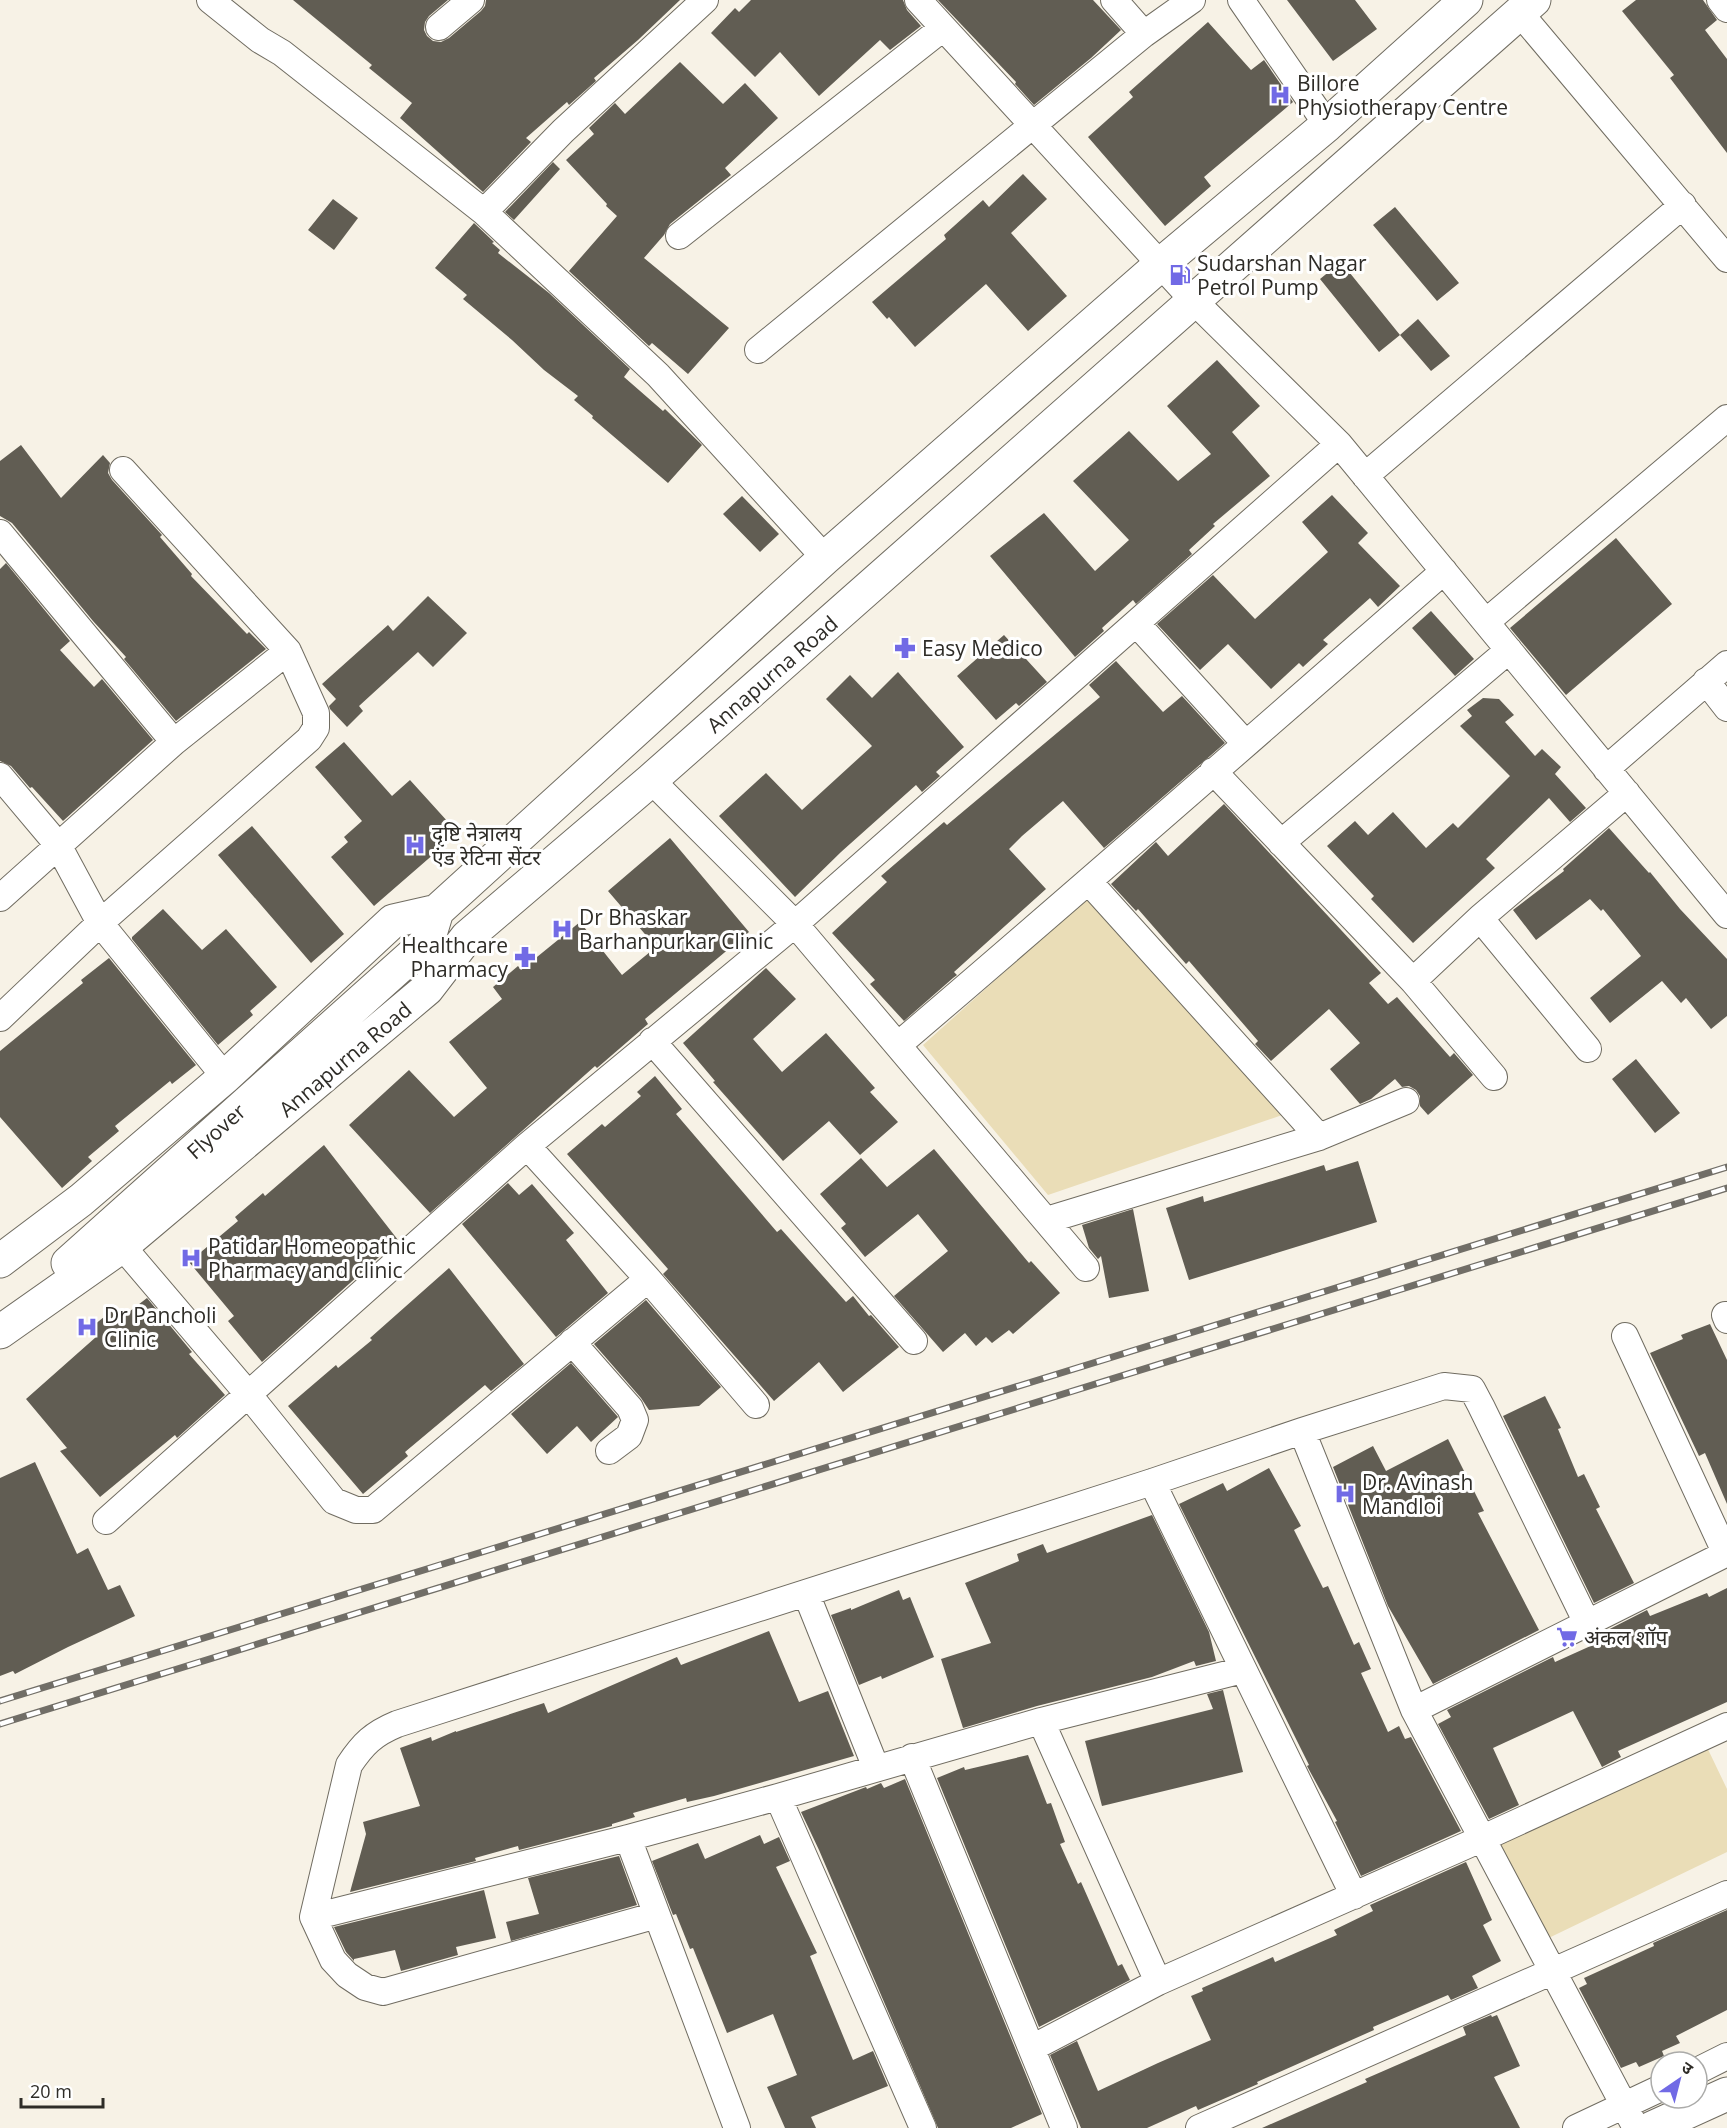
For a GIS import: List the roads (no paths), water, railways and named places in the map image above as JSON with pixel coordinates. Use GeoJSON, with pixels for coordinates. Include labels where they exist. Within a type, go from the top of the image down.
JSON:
{"type":"FeatureCollection","features":[{"type":"Feature","properties":{"kind":"main road"},"geometry":{"type":"LineString","coordinates":[[420,949],[437,911],[825,558],[1160,265],[1327,125],[1466,0]]}},
{"type":"Feature","properties":{"kind":"main road","name":"Annapurna Road"},"geometry":{"type":"LineString","coordinates":[[0,1332],[122,1246],[428,989],[467,937],[651,780],[1526,6]]}},
{"type":"Feature","properties":{"kind":"main road"},"geometry":{"type":"LineString","coordinates":[[0,1261],[81,1200],[225,1077],[393,921],[437,911]]}},
{"type":"Feature","properties":{"kind":"main road"},"geometry":{"type":"LineString","coordinates":[[420,949],[467,937]]}},
{"type":"Feature","properties":{"kind":"main road","name":"Flyover"},"geometry":{"type":"LineString","coordinates":[[0,1315],[34,1292],[420,949]]}},
{"type":"Feature","properties":{"kind":"main road"},"geometry":{"type":"LineString","coordinates":[[1652,2128],[1727,2094]]}},
{"type":"Feature","properties":{"kind":"street"},"geometry":{"type":"LineString","coordinates":[[211,0],[484,212],[658,375],[825,558]]}},
{"type":"Feature","properties":{"kind":"street"},"geometry":{"type":"LineString","coordinates":[[439,27],[471,0]]}},
{"type":"Feature","properties":{"kind":"street"},"geometry":{"type":"LineString","coordinates":[[484,212],[563,131],[705,0]]}},
{"type":"Feature","properties":{"kind":"street"},"geometry":{"type":"LineString","coordinates":[[918,0],[1194,301],[1339,444],[1606,769],[1717,886],[1727,915]]}},
{"type":"Feature","properties":{"kind":"street"},"geometry":{"type":"LineString","coordinates":[[1114,0],[1144,34]]}},
{"type":"Feature","properties":{"kind":"street"},"geometry":{"type":"LineString","coordinates":[[758,350],[1144,34],[1192,0]]}},
{"type":"Feature","properties":{"kind":"street"},"geometry":{"type":"LineString","coordinates":[[1241,0],[1327,125]]}},
{"type":"Feature","properties":{"kind":"street"},"geometry":{"type":"LineString","coordinates":[[1720,0],[1727,9]]}},
{"type":"Feature","properties":{"kind":"street"},"geometry":{"type":"LineString","coordinates":[[1526,6],[1727,259]]}},
{"type":"Feature","properties":{"kind":"street"},"geometry":{"type":"LineString","coordinates":[[680,236],[943,28]]}},
{"type":"Feature","properties":{"kind":"street"},"geometry":{"type":"LineString","coordinates":[[1365,476],[1683,205]]}},
{"type":"Feature","properties":{"kind":"street"},"geometry":{"type":"LineString","coordinates":[[1486,622],[1727,418]]}},
{"type":"Feature","properties":{"kind":"street"},"geometry":{"type":"LineString","coordinates":[[106,1521],[527,1146],[795,924],[1339,444]]}},
{"type":"Feature","properties":{"kind":"street"},"geometry":{"type":"LineString","coordinates":[[0,1018],[100,923],[309,739],[316,728],[316,713],[288,651],[123,470]]}},
{"type":"Feature","properties":{"kind":"street"},"geometry":{"type":"LineString","coordinates":[[0,533],[174,742]]}},
{"type":"Feature","properties":{"kind":"street"},"geometry":{"type":"LineString","coordinates":[[897,1045],[1089,882],[1444,571]]}},
{"type":"Feature","properties":{"kind":"street"},"geometry":{"type":"LineString","coordinates":[[1136,622],[1246,744]]}},
{"type":"Feature","properties":{"kind":"street"},"geometry":{"type":"LineString","coordinates":[[1281,843],[1509,650]]}},
{"type":"Feature","properties":{"kind":"street"},"geometry":{"type":"LineString","coordinates":[[0,898],[174,742],[288,651]]}},
{"type":"Feature","properties":{"kind":"street"},"geometry":{"type":"LineString","coordinates":[[1606,769],[1727,664]]}},
{"type":"Feature","properties":{"kind":"street"},"geometry":{"type":"LineString","coordinates":[[1706,681],[1727,708]]}},
{"type":"Feature","properties":{"kind":"street"},"geometry":{"type":"LineString","coordinates":[[1213,771],[1413,981],[1494,1077]]}},
{"type":"Feature","properties":{"kind":"street"},"geometry":{"type":"LineString","coordinates":[[0,776],[58,845],[100,923],[225,1077]]}},
{"type":"Feature","properties":{"kind":"street"},"geometry":{"type":"LineString","coordinates":[[651,780],[795,924],[1086,1268]]}},
{"type":"Feature","properties":{"kind":"street"},"geometry":{"type":"LineString","coordinates":[[1413,981],[1480,918],[1627,793]]}},
{"type":"Feature","properties":{"kind":"street"},"geometry":{"type":"LineString","coordinates":[[1089,882],[1319,1137]]}},
{"type":"Feature","properties":{"kind":"street"},"geometry":{"type":"LineString","coordinates":[[1480,918],[1588,1049]]}},
{"type":"Feature","properties":{"kind":"street"},"geometry":{"type":"LineString","coordinates":[[652,1041],[914,1341]]}},
{"type":"Feature","properties":{"kind":"street"},"geometry":{"type":"LineString","coordinates":[[1047,1220],[1319,1137],[1406,1101]]}},
{"type":"Feature","properties":{"kind":"street"},"geometry":{"type":"LineString","coordinates":[[527,1146],[648,1279],[756,1405]]}},
{"type":"Feature","properties":{"kind":"street"},"geometry":{"type":"LineString","coordinates":[[122,1246],[248,1394],[334,1501],[356,1510],[373,1510],[648,1279]]}},
{"type":"Feature","properties":{"kind":"street"},"geometry":{"type":"LineString","coordinates":[[1414,1710],[1726,1553],[1625,1336]]}},
{"type":"Feature","properties":{"kind":"street"},"geometry":{"type":"LineString","coordinates":[[572,1342],[630,1408],[635,1420],[629,1436],[609,1451]]}},
{"type":"Feature","properties":{"kind":"street"},"geometry":{"type":"LineString","coordinates":[[657,1915],[382,1992],[365,1987],[347,1975],[333,1960],[313,1917],[349,1765],[359,1749],[377,1732],[1444,1386],[1472,1389],[1587,1623]]}},
{"type":"Feature","properties":{"kind":"street"},"geometry":{"type":"LineString","coordinates":[[1302,1431],[1414,1710],[1631,2117]]}},
{"type":"Feature","properties":{"kind":"street"},"geometry":{"type":"LineString","coordinates":[[1152,1482],[1354,1896]]}},
{"type":"Feature","properties":{"kind":"street"},"geometry":{"type":"LineString","coordinates":[[806,1593],[876,1768]]}},
{"type":"Feature","properties":{"kind":"street"},"geometry":{"type":"LineString","coordinates":[[313,1917],[628,1838],[1041,1721],[1243,1670]]}},
{"type":"Feature","properties":{"kind":"street"},"geometry":{"type":"LineString","coordinates":[[1041,1721],[1158,1982]]}},
{"type":"Feature","properties":{"kind":"street"},"geometry":{"type":"LineString","coordinates":[[1032,2048],[1158,1982],[1481,1839],[1727,1726]]}},
{"type":"Feature","properties":{"kind":"street"},"geometry":{"type":"LineString","coordinates":[[912,1757],[1064,2128]]}},
{"type":"Feature","properties":{"kind":"street"},"geometry":{"type":"LineString","coordinates":[[778,1797],[923,2128]]}},
{"type":"Feature","properties":{"kind":"street"},"geometry":{"type":"LineString","coordinates":[[628,1838],[737,2128]]}},
{"type":"Feature","properties":{"kind":"street"},"geometry":{"type":"LineString","coordinates":[[1199,2128],[1727,1894]]}},
{"type":"Feature","properties":{"kind":"street"},"geometry":{"type":"LineString","coordinates":[[1709,2065],[1727,2056]]}},
{"type":"Feature","properties":{"kind":"street"},"geometry":{"type":"LineString","coordinates":[[1576,2128],[1631,2117],[1649,2100]]}},
{"type":"Feature","properties":{"kind":"railway"},"geometry":{"type":"LineString","coordinates":[[0,1701],[1727,1167]]}},
{"type":"Feature","properties":{"kind":"railway"},"geometry":{"type":"LineString","coordinates":[[0,1724],[1727,1188]]}},
{"type":"Feature","properties":{"kind":"place","name":"Billore Physiotherapy Centre"},"geometry":{"type":"Point","coordinates":[1280,95]}},
{"type":"Feature","properties":{"kind":"place","name":"Sudarshan Nagar Petrol Pump"},"geometry":{"type":"Point","coordinates":[1180,275]}},
{"type":"Feature","properties":{"kind":"place","name":"Easy Medico"},"geometry":{"type":"Point","coordinates":[905,648]}},
{"type":"Feature","properties":{"kind":"place","name":"दृष्टि नेत्रालय एंड रेटिना सेंटर"},"geometry":{"type":"Point","coordinates":[415,845]}},
{"type":"Feature","properties":{"kind":"place","name":"Dr Bhaskar Barhanpurkar Clinic"},"geometry":{"type":"Point","coordinates":[562,929]}},
{"type":"Feature","properties":{"kind":"place","name":"Healthcare Pharmacy"},"geometry":{"type":"Point","coordinates":[525,957]}},
{"type":"Feature","properties":{"kind":"place","name":"Patidar Homeopathic Pharmacy and clinic"},"geometry":{"type":"Point","coordinates":[191,1258]}},
{"type":"Feature","properties":{"kind":"place","name":"Dr Pancholi Clinic"},"geometry":{"type":"Point","coordinates":[87,1327]}},
{"type":"Feature","properties":{"kind":"place","name":"Dr. Avinash Mandloi"},"geometry":{"type":"Point","coordinates":[1345,1494]}},
{"type":"Feature","properties":{"kind":"place","name":"अंकल शॉप"},"geometry":{"type":"Point","coordinates":[1567,1637]}}]}
